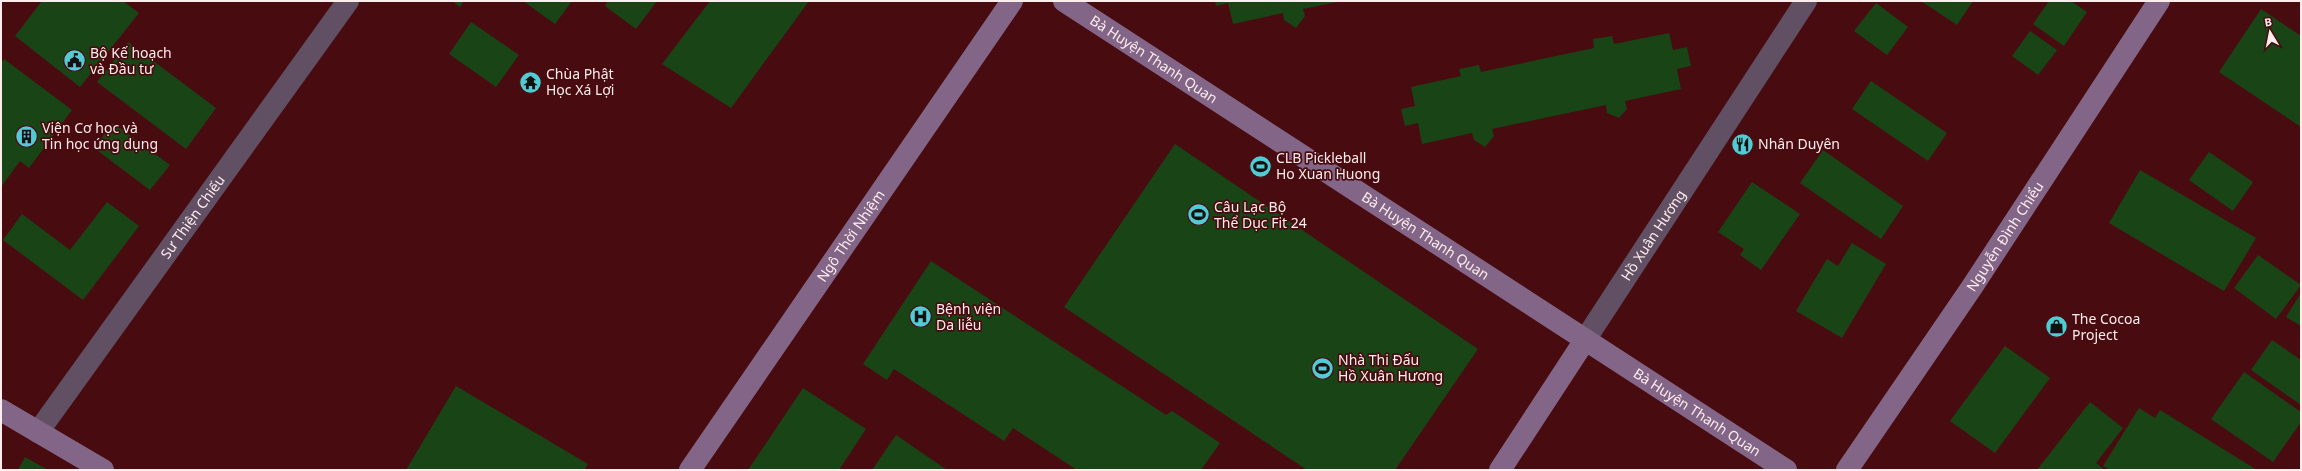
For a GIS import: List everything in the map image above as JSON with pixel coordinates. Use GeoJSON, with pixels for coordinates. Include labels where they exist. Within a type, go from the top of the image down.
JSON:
{"type":"FeatureCollection","features":[{"type":"Feature","properties":{"kind":"street","name":"Sư Thiện Chiếu"},"geometry":{"type":"LineString","coordinates":[[38,432],[348,1]]}},
{"type":"Feature","properties":{"kind":"street","name":"Ngô Thời Nhiệm"},"geometry":{"type":"LineString","coordinates":[[690,470],[1012,1]]}},
{"type":"Feature","properties":{"kind":"street","name":"Bà Huyện Thanh Quan"},"geometry":{"type":"LineString","coordinates":[[1064,1],[1786,470]]}},
{"type":"Feature","properties":{"kind":"street","name":"Hồ Xuân Hương"},"geometry":{"type":"LineString","coordinates":[[1500,470],[1806,1]]}},
{"type":"Feature","properties":{"kind":"street","name":"Nguyễn Đình Chiểu"},"geometry":{"type":"LineString","coordinates":[[1847,470],[1972,287],[2159,1]]}},
{"type":"Feature","properties":{"kind":"street"},"geometry":{"type":"LineString","coordinates":[[1,410],[104,470]]}},
{"type":"Feature","properties":{"kind":"building","name":"Bộ Kế hoạch và Đầu tư"},"geometry":{"type":"Polygon","coordinates":[[[42,1],[123,1],[139,13],[80,87],[15,36],[42,1]]]}},
{"type":"Feature","properties":{"kind":"building"},"geometry":{"type":"Polygon","coordinates":[[[452,1],[464,1],[460,7],[452,1]]]}},
{"type":"Feature","properties":{"kind":"building"},"geometry":{"type":"Polygon","coordinates":[[[523,1],[572,1],[555,24],[523,1]]]}},
{"type":"Feature","properties":{"kind":"building"},"geometry":{"type":"Polygon","coordinates":[[[608,1],[657,1],[636,29],[605,6],[608,1]]]}},
{"type":"Feature","properties":{"kind":"building"},"geometry":{"type":"Polygon","coordinates":[[[710,1],[809,1],[731,108],[662,64],[710,1]]]}},
{"type":"Feature","properties":{"kind":"building"},"geometry":{"type":"Polygon","coordinates":[[[1215,1],[1337,2],[1303,9],[1305,16],[1296,28],[1284,20],[1283,13],[1233,24],[1228,3],[1216,6],[1215,1]]]}},
{"type":"Feature","properties":{"kind":"building"},"geometry":{"type":"Polygon","coordinates":[[[1921,1],[1973,1],[1957,25],[1921,1]]]}},
{"type":"Feature","properties":{"kind":"building"},"geometry":{"type":"Polygon","coordinates":[[[2049,1],[2071,1],[2087,12],[2064,46],[2033,24],[2049,1]]]}},
{"type":"Feature","properties":{"kind":"building"},"geometry":{"type":"Polygon","coordinates":[[[1876,3],[1908,27],[1887,55],[1854,31],[1876,3]]]}},
{"type":"Feature","properties":{"kind":"building"},"geometry":{"type":"Polygon","coordinates":[[[2261,9],[2301,36],[2301,127],[2219,72],[2261,9]]]}},
{"type":"Feature","properties":{"kind":"building"},"geometry":{"type":"Polygon","coordinates":[[[471,22],[519,55],[496,87],[449,54],[471,22]]]}},
{"type":"Feature","properties":{"kind":"building"},"geometry":{"type":"Polygon","coordinates":[[[2030,31],[2057,50],[2038,75],[2012,56],[2030,31]]]}},
{"type":"Feature","properties":{"kind":"building"},"geometry":{"type":"Polygon","coordinates":[[[1669,33],[1673,50],[1687,47],[1691,66],[1677,69],[1681,89],[1625,101],[1627,109],[1619,118],[1607,113],[1606,105],[1492,129],[1494,136],[1485,147],[1474,140],[1472,133],[1422,144],[1418,123],[1405,126],[1401,109],[1415,106],[1411,87],[1461,76],[1459,69],[1479,65],[1481,72],[1594,48],[1593,39],[1612,36],[1614,44],[1669,33]]]}},
{"type":"Feature","properties":{"kind":"building"},"geometry":{"type":"Polygon","coordinates":[[[128,42],[216,108],[186,149],[97,82],[128,42]]]}},
{"type":"Feature","properties":{"kind":"building","name":"Viện Cơ học và Tin học ứng dụng"},"geometry":{"type":"Polygon","coordinates":[[[4,59],[72,110],[29,168],[20,161],[1,187],[1,63],[4,59]]]}},
{"type":"Feature","properties":{"kind":"building"},"geometry":{"type":"Polygon","coordinates":[[[1871,81],[1947,133],[1928,161],[1852,109],[1871,81]]]}},
{"type":"Feature","properties":{"kind":"building"},"geometry":{"type":"Polygon","coordinates":[[[113,123],[170,165],[150,190],[94,148],[113,123]]]}},
{"type":"Feature","properties":{"kind":"building"},"geometry":{"type":"Polygon","coordinates":[[[1175,144],[1478,349],[1395,470],[1307,470],[1064,307],[1175,144]]]}},
{"type":"Feature","properties":{"kind":"building"},"geometry":{"type":"Polygon","coordinates":[[[1823,150],[1903,206],[1881,239],[1800,183],[1823,150]]]}},
{"type":"Feature","properties":{"kind":"building"},"geometry":{"type":"Polygon","coordinates":[[[2209,152],[2253,182],[2233,211],[2189,180],[2209,152]]]}},
{"type":"Feature","properties":{"kind":"building"},"geometry":{"type":"Polygon","coordinates":[[[2140,170],[2256,238],[2224,291],[2109,223],[2140,170]]]}},
{"type":"Feature","properties":{"kind":"building"},"geometry":{"type":"Polygon","coordinates":[[[1752,182],[1800,214],[1761,270],[1740,255],[1744,249],[1718,232],[1752,182]]]}},
{"type":"Feature","properties":{"kind":"building"},"geometry":{"type":"Polygon","coordinates":[[[107,202],[139,226],[83,300],[3,240],[22,214],[70,250],[107,202]]]}},
{"type":"Feature","properties":{"kind":"building"},"geometry":{"type":"Polygon","coordinates":[[[1852,243],[1886,264],[1842,338],[1796,311],[1827,259],[1838,266],[1852,243]]]}},
{"type":"Feature","properties":{"kind":"building"},"geometry":{"type":"Polygon","coordinates":[[[2258,255],[2301,285],[2276,319],[2234,288],[2258,255]]]}},
{"type":"Feature","properties":{"kind":"building"},"geometry":{"type":"Polygon","coordinates":[[[931,261],[1166,415],[1172,411],[1220,443],[1201,470],[1077,470],[1013,428],[1004,441],[894,369],[887,380],[863,364],[931,261]]]}},
{"type":"Feature","properties":{"kind":"building"},"geometry":{"type":"Polygon","coordinates":[[[2301,293],[2301,326],[2286,317],[2301,293]]]}},
{"type":"Feature","properties":{"kind":"building"},"geometry":{"type":"Polygon","coordinates":[[[2272,340],[2301,360],[2301,405],[2251,370],[2272,340]]]}},
{"type":"Feature","properties":{"kind":"building"},"geometry":{"type":"Polygon","coordinates":[[[2005,346],[2050,378],[1995,453],[1950,421],[2005,346]]]}},
{"type":"Feature","properties":{"kind":"building"},"geometry":{"type":"Polygon","coordinates":[[[2244,372],[2301,412],[2301,422],[2273,462],[2211,419],[2244,372]]]}},
{"type":"Feature","properties":{"kind":"building"},"geometry":{"type":"Polygon","coordinates":[[[456,386],[588,464],[584,470],[406,470],[456,386]]]}},
{"type":"Feature","properties":{"kind":"building"},"geometry":{"type":"Polygon","coordinates":[[[803,388],[866,429],[839,470],[748,470],[803,388]]]}},
{"type":"Feature","properties":{"kind":"building"},"geometry":{"type":"Polygon","coordinates":[[[2090,402],[2123,428],[2096,463],[2105,470],[2037,470],[2090,402]]]}},
{"type":"Feature","properties":{"kind":"building"},"geometry":{"type":"Polygon","coordinates":[[[2139,408],[2155,418],[2160,410],[2257,470],[2110,470],[2103,466],[2139,408]]]}},
{"type":"Feature","properties":{"kind":"building"},"geometry":{"type":"Polygon","coordinates":[[[896,435],[947,470],[872,470],[896,435]]]}},
{"type":"Feature","properties":{"kind":"building"},"geometry":{"type":"Polygon","coordinates":[[[25,457],[48,470],[18,470],[25,457]]]}},
{"type":"Feature","properties":{"kind":"place","name":"Bộ Kế hoạch và Đầu tư"},"geometry":{"type":"Point","coordinates":[74,61]}},
{"type":"Feature","properties":{"kind":"place","name":"Chùa Phật Học Xá Lợi"},"geometry":{"type":"Point","coordinates":[531,82]}},
{"type":"Feature","properties":{"kind":"place","name":"Viện Cơ học và Tin học ứng dụng"},"geometry":{"type":"Point","coordinates":[27,136]}},
{"type":"Feature","properties":{"kind":"place","name":"Nhân Duyên"},"geometry":{"type":"Point","coordinates":[1742,144]}},
{"type":"Feature","properties":{"kind":"place","name":"CLB Pickleball Ho Xuan Huong"},"geometry":{"type":"Point","coordinates":[1261,166]}},
{"type":"Feature","properties":{"kind":"place","name":"Câu Lạc Bộ Thể Dục Fit 24"},"geometry":{"type":"Point","coordinates":[1198,215]}},
{"type":"Feature","properties":{"kind":"place","name":"Bệnh viện Da liễu"},"geometry":{"type":"Point","coordinates":[921,317]}},
{"type":"Feature","properties":{"kind":"place","name":"The Cocoa Project"},"geometry":{"type":"Point","coordinates":[2056,327]}},
{"type":"Feature","properties":{"kind":"place","name":"Nhà Thi Đấu Hồ Xuân Hương"},"geometry":{"type":"Point","coordinates":[1323,368]}}]}
